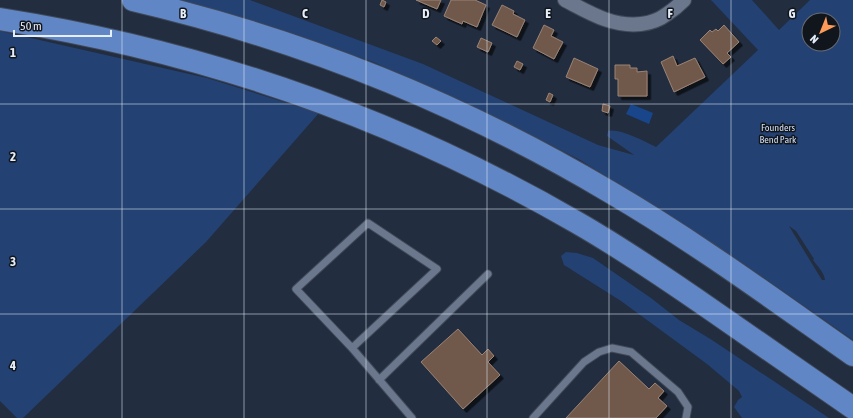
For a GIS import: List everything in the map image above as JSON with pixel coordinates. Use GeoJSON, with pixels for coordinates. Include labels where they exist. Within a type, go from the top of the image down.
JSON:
{"type":"FeatureCollection","features":[{"type":"Feature","properties":{"kind":"main road"},"geometry":{"type":"LineString","coordinates":[[133,0],[220,23],[329,58],[425,97],[478,121],[561,164],[673,231],[738,274],[853,355]]}},
{"type":"Feature","properties":{"kind":"main road"},"geometry":{"type":"LineString","coordinates":[[0,19],[67,30],[137,45],[214,66],[271,84],[323,103],[442,151],[510,185],[639,259],[853,408]]}},
{"type":"Feature","properties":{"kind":"street"},"geometry":{"type":"LineString","coordinates":[[565,0],[612,22],[633,25],[655,21],[667,15],[684,0]]}},
{"type":"Feature","properties":{"kind":"lane"},"geometry":{"type":"LineString","coordinates":[[352,348],[438,269],[368,223],[296,289],[352,348],[412,418]]}},
{"type":"Feature","properties":{"kind":"lane"},"geometry":{"type":"LineString","coordinates":[[379,380],[488,274]]}},
{"type":"Feature","properties":{"kind":"lane"},"geometry":{"type":"LineString","coordinates":[[534,418],[584,362],[598,352],[612,348],[631,352],[678,392],[688,407],[686,418]]}},
{"type":"Feature","properties":{"kind":"green space","name":"Founders Bend Park"},"geometry":{"type":"Polygon","coordinates":[[[180,0],[250,0],[423,64],[598,145],[634,155],[607,136],[608,131],[625,133],[656,147],[758,50],[711,0],[752,0],[779,30],[810,0],[853,0],[853,340],[745,265],[580,160],[465,103],[373,62],[270,26],[180,0]],[[789,226],[822,280],[825,280],[822,272],[796,231],[789,226]]]}},
{"type":"Feature","properties":{"kind":"green space"},"geometry":{"type":"Polygon","coordinates":[[[0,31],[207,78],[319,113],[206,242],[23,418],[17,418],[0,401],[0,31]]]}},
{"type":"Feature","properties":{"kind":"green space"},"geometry":{"type":"Polygon","coordinates":[[[566,252],[577,253],[593,258],[651,298],[679,320],[712,340],[829,418],[742,418],[734,407],[738,400],[742,397],[739,391],[707,364],[621,301],[564,265],[561,256],[566,252]]]}},
{"type":"Feature","properties":{"kind":"shaded area"},"geometry":{"type":"Polygon","coordinates":[[[631,104],[653,113],[649,124],[626,114],[631,104]]]}},
{"type":"Feature","properties":{"kind":"building"},"geometry":{"type":"Polygon","coordinates":[[[382,0],[386,2],[384,7],[380,5],[382,0]]]}},
{"type":"Feature","properties":{"kind":"building"},"geometry":{"type":"Polygon","coordinates":[[[416,0],[441,0],[437,9],[416,0]]]}},
{"type":"Feature","properties":{"kind":"building"},"geometry":{"type":"Polygon","coordinates":[[[451,0],[475,0],[486,5],[477,27],[463,21],[462,24],[444,16],[451,0]]]}},
{"type":"Feature","properties":{"kind":"building"},"geometry":{"type":"Polygon","coordinates":[[[502,5],[514,11],[513,14],[525,20],[517,37],[492,25],[502,5]]]}},
{"type":"Feature","properties":{"kind":"building"},"geometry":{"type":"Polygon","coordinates":[[[544,25],[554,30],[551,36],[563,42],[554,59],[533,48],[544,25]]]}},
{"type":"Feature","properties":{"kind":"building"},"geometry":{"type":"Polygon","coordinates":[[[724,25],[739,42],[727,53],[731,57],[723,64],[700,40],[710,30],[712,32],[716,29],[718,31],[724,25]]]}},
{"type":"Feature","properties":{"kind":"building"},"geometry":{"type":"Polygon","coordinates":[[[436,37],[441,41],[437,45],[432,41],[436,37]]]}},
{"type":"Feature","properties":{"kind":"building"},"geometry":{"type":"Polygon","coordinates":[[[481,38],[492,43],[488,52],[477,47],[481,38]]]}},
{"type":"Feature","properties":{"kind":"building"},"geometry":{"type":"Polygon","coordinates":[[[673,56],[677,66],[695,58],[705,77],[674,92],[661,62],[673,56]]]}},
{"type":"Feature","properties":{"kind":"building"},"geometry":{"type":"Polygon","coordinates":[[[574,58],[598,69],[590,87],[566,77],[574,58]]]}},
{"type":"Feature","properties":{"kind":"building"},"geometry":{"type":"Polygon","coordinates":[[[517,61],[523,64],[520,70],[514,67],[517,61]]]}},
{"type":"Feature","properties":{"kind":"building"},"geometry":{"type":"Polygon","coordinates":[[[615,65],[630,65],[630,68],[637,68],[637,72],[647,71],[647,96],[618,96],[618,79],[615,79],[615,65]]]}},
{"type":"Feature","properties":{"kind":"building"},"geometry":{"type":"Polygon","coordinates":[[[549,93],[553,95],[550,102],[546,100],[549,93]]]}},
{"type":"Feature","properties":{"kind":"building"},"geometry":{"type":"Polygon","coordinates":[[[603,104],[610,106],[608,113],[602,111],[603,104]]]}},
{"type":"Feature","properties":{"kind":"building"},"geometry":{"type":"Polygon","coordinates":[[[458,329],[482,355],[488,349],[494,356],[488,362],[500,375],[463,409],[421,362],[458,329]]]}},
{"type":"Feature","properties":{"kind":"building"},"geometry":{"type":"Polygon","coordinates":[[[619,361],[649,389],[655,383],[664,391],[658,398],[667,406],[656,418],[566,418],[619,361]]]}}]}
